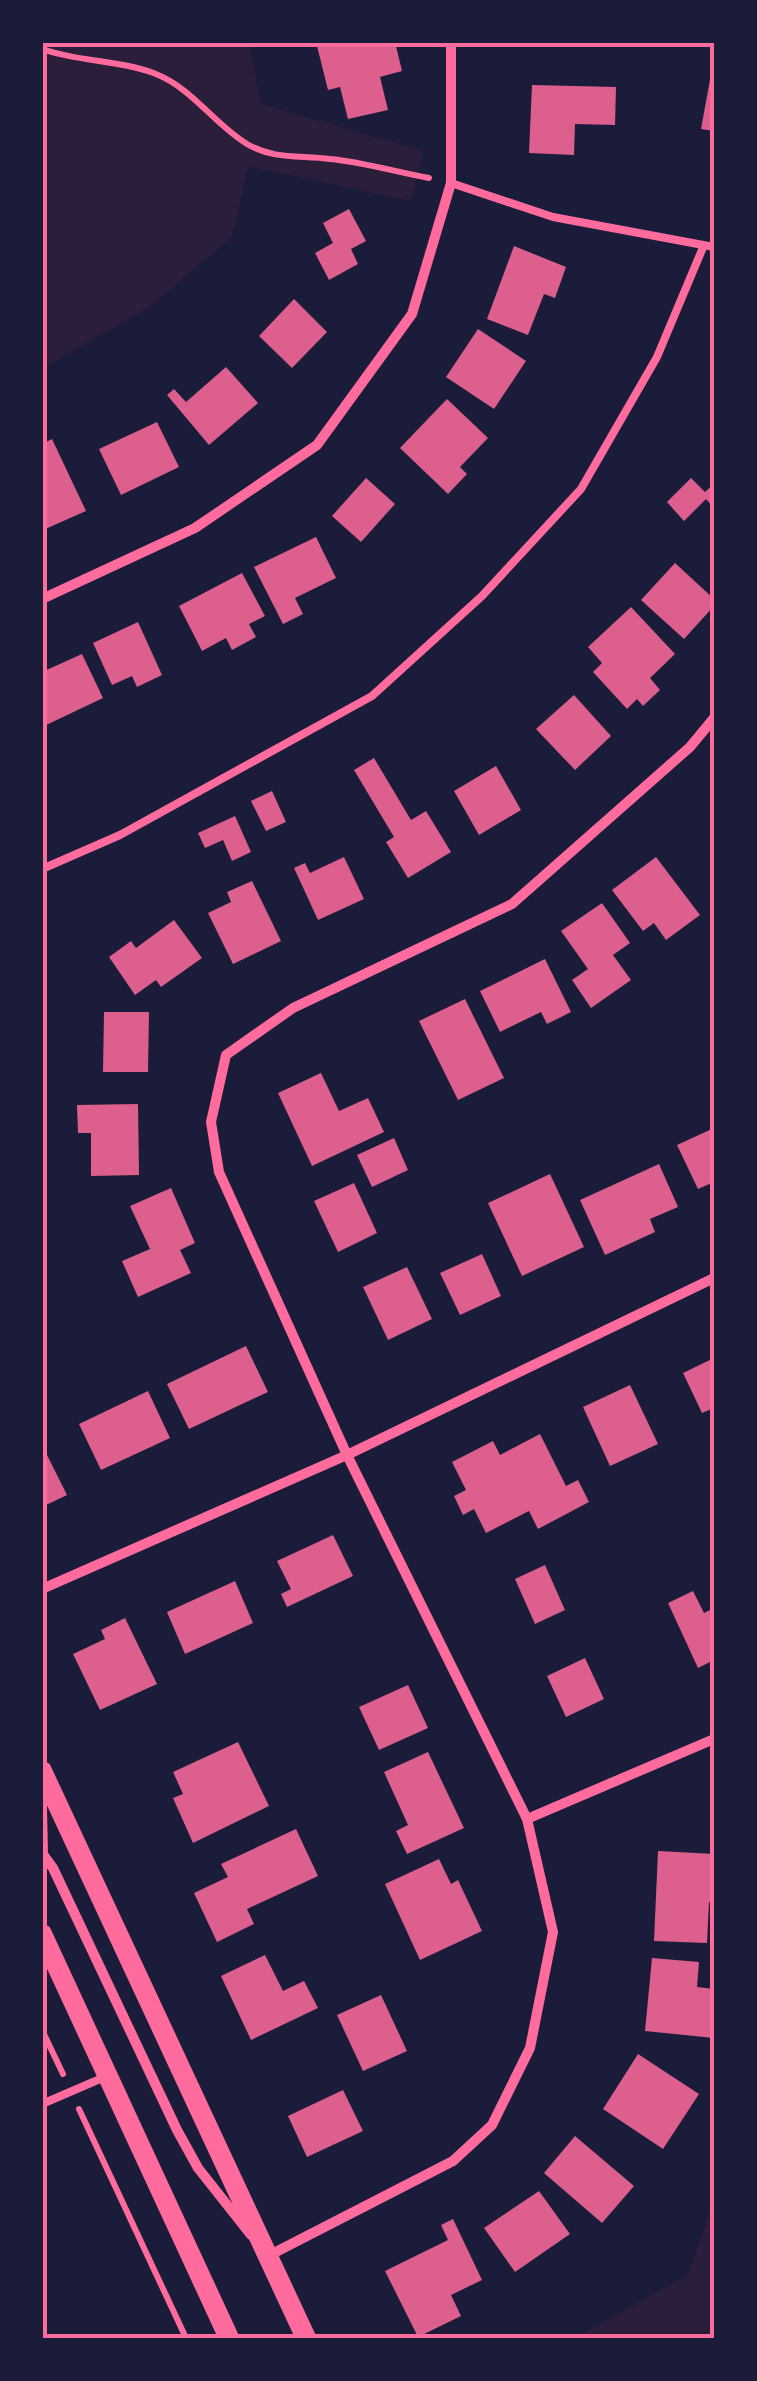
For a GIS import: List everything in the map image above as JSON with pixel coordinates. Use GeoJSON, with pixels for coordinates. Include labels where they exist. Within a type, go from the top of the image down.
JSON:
{"type":"FeatureCollection","features":[{"type":"Feature","properties":{"kind":"main road"},"geometry":{"type":"LineString","coordinates":[[42,1771],[306,2338]]}},
{"type":"Feature","properties":{"kind":"main road"},"geometry":{"type":"LineString","coordinates":[[42,1934],[229,2338]]}},
{"type":"Feature","properties":{"kind":"street"},"geometry":{"type":"LineString","coordinates":[[42,600],[195,528],[317,445],[412,314],[451,183],[451,42]]}},
{"type":"Feature","properties":{"kind":"street"},"geometry":{"type":"LineString","coordinates":[[42,1808],[43,1854],[184,2143],[222,2200],[269,2258],[453,2162],[492,2125],[530,2048],[553,1932],[527,1819],[347,1455],[219,1172],[211,1122],[226,1055],[293,1008],[512,904],[690,747],[714,718]]}},
{"type":"Feature","properties":{"kind":"street"},"geometry":{"type":"LineString","coordinates":[[42,1589],[347,1455],[714,1278]]}},
{"type":"Feature","properties":{"kind":"street"},"geometry":{"type":"LineString","coordinates":[[527,1819],[714,1739]]}},
{"type":"Feature","properties":{"kind":"lane"},"geometry":{"type":"LineString","coordinates":[[42,870],[120,835],[372,696],[482,596],[581,489],[656,356],[709,246],[553,217],[451,183]]}},
{"type":"Feature","properties":{"kind":"lane"},"geometry":{"type":"LineString","coordinates":[[42,2104],[106,2076]]}},
{"type":"Feature","properties":{"kind":"path"},"geometry":{"type":"LineString","coordinates":[[42,48],[64,56],[150,72],[180,85],[217,122],[250,145],[284,158],[329,158],[451,183]]}},
{"type":"Feature","properties":{"kind":"path"},"geometry":{"type":"LineString","coordinates":[[42,2030],[186,2338]]}},
{"type":"Feature","properties":{"kind":"shaded area"},"geometry":{"type":"Polygon","coordinates":[[[43,43],[249,43],[261,104],[423,151],[411,201],[248,166],[232,237],[148,308],[43,368],[43,43]]]}},
{"type":"Feature","properties":{"kind":"shaded area"},"geometry":{"type":"Polygon","coordinates":[[[713,2203],[714,2338],[575,2338],[688,2275],[713,2203]]]}},
{"type":"Feature","properties":{"kind":"building"},"geometry":{"type":"Polygon","coordinates":[[[316,42],[395,42],[402,71],[380,77],[388,110],[348,119],[340,87],[328,90],[316,42]]]}},
{"type":"Feature","properties":{"kind":"building"},"geometry":{"type":"Polygon","coordinates":[[[711,74],[714,75],[714,131],[701,129],[711,74]]]}},
{"type":"Feature","properties":{"kind":"building"},"geometry":{"type":"Polygon","coordinates":[[[532,85],[616,87],[615,125],[575,124],[574,155],[529,153],[532,85]]]}},
{"type":"Feature","properties":{"kind":"building"},"geometry":{"type":"Polygon","coordinates":[[[349,209],[366,241],[351,249],[358,264],[329,280],[315,253],[333,243],[323,223],[349,209]]]}},
{"type":"Feature","properties":{"kind":"building"},"geometry":{"type":"Polygon","coordinates":[[[514,246],[566,267],[555,298],[544,294],[528,335],[487,319],[514,246]]]}},
{"type":"Feature","properties":{"kind":"building"},"geometry":{"type":"Polygon","coordinates":[[[294,299],[327,332],[292,368],[259,336],[294,299]]]}},
{"type":"Feature","properties":{"kind":"building"},"geometry":{"type":"Polygon","coordinates":[[[478,329],[526,361],[494,409],[446,377],[478,329]]]}},
{"type":"Feature","properties":{"kind":"building"},"geometry":{"type":"Polygon","coordinates":[[[226,367],[258,403],[209,445],[167,395],[174,389],[186,402],[226,367]]]}},
{"type":"Feature","properties":{"kind":"building"},"geometry":{"type":"Polygon","coordinates":[[[447,399],[488,438],[460,467],[467,474],[448,494],[400,448],[447,399]]]}},
{"type":"Feature","properties":{"kind":"building"},"geometry":{"type":"Polygon","coordinates":[[[157,422],[179,467],[121,495],[99,449],[157,422]]]}},
{"type":"Feature","properties":{"kind":"building"},"geometry":{"type":"Polygon","coordinates":[[[52,439],[86,511],[43,530],[42,444],[52,439]]]}},
{"type":"Feature","properties":{"kind":"building"},"geometry":{"type":"Polygon","coordinates":[[[366,478],[395,504],[361,542],[332,516],[366,478]]]}},
{"type":"Feature","properties":{"kind":"building"},"geometry":{"type":"Polygon","coordinates":[[[691,478],[705,492],[714,484],[714,508],[706,499],[684,521],[667,502],[691,478]]]}},
{"type":"Feature","properties":{"kind":"building"},"geometry":{"type":"Polygon","coordinates":[[[316,537],[336,578],[295,598],[303,614],[283,624],[254,567],[316,537]]]}},
{"type":"Feature","properties":{"kind":"building"},"geometry":{"type":"Polygon","coordinates":[[[675,563],[714,599],[714,606],[684,639],[641,600],[675,563]]]}},
{"type":"Feature","properties":{"kind":"building"},"geometry":{"type":"Polygon","coordinates":[[[242,573],[265,616],[249,624],[256,637],[232,650],[226,638],[202,651],[179,606],[242,573]]]}},
{"type":"Feature","properties":{"kind":"building"},"geometry":{"type":"Polygon","coordinates":[[[631,607],[675,654],[650,678],[660,690],[643,706],[637,699],[627,709],[593,672],[602,663],[588,647],[631,607]]]}},
{"type":"Feature","properties":{"kind":"building"},"geometry":{"type":"Polygon","coordinates":[[[138,622],[162,675],[137,687],[132,676],[112,685],[93,643],[138,622]]]}},
{"type":"Feature","properties":{"kind":"building"},"geometry":{"type":"Polygon","coordinates":[[[82,654],[103,698],[42,727],[42,672],[82,654]]]}},
{"type":"Feature","properties":{"kind":"building"},"geometry":{"type":"Polygon","coordinates":[[[574,695],[611,736],[575,770],[536,729],[574,695]]]}},
{"type":"Feature","properties":{"kind":"building"},"geometry":{"type":"Polygon","coordinates":[[[374,758],[411,820],[426,811],[451,852],[408,878],[386,842],[394,837],[354,770],[374,758]]]}},
{"type":"Feature","properties":{"kind":"building"},"geometry":{"type":"Polygon","coordinates":[[[496,766],[521,810],[479,835],[454,791],[496,766]]]}},
{"type":"Feature","properties":{"kind":"building"},"geometry":{"type":"Polygon","coordinates":[[[272,791],[286,822],[266,831],[251,801],[272,791]]]}},
{"type":"Feature","properties":{"kind":"building"},"geometry":{"type":"Polygon","coordinates":[[[235,816],[251,852],[232,861],[223,840],[205,848],[198,833],[235,816]]]}},
{"type":"Feature","properties":{"kind":"building"},"geometry":{"type":"Polygon","coordinates":[[[344,857],[364,899],[318,920],[294,868],[305,863],[310,873],[344,857]]]}},
{"type":"Feature","properties":{"kind":"building"},"geometry":{"type":"Polygon","coordinates":[[[656,857],[700,915],[666,940],[654,923],[643,931],[612,890],[656,857]]]}},
{"type":"Feature","properties":{"kind":"building"},"geometry":{"type":"Polygon","coordinates":[[[252,881],[281,941],[233,964],[208,913],[231,902],[227,892],[252,881]]]}},
{"type":"Feature","properties":{"kind":"building"},"geometry":{"type":"Polygon","coordinates":[[[602,903],[630,943],[613,955],[631,980],[591,1008],[572,980],[588,969],[561,931],[602,903]]]}},
{"type":"Feature","properties":{"kind":"building"},"geometry":{"type":"Polygon","coordinates":[[[174,920],[202,958],[161,987],[156,980],[135,995],[109,957],[131,941],[136,948],[174,920]]]}},
{"type":"Feature","properties":{"kind":"building"},"geometry":{"type":"Polygon","coordinates":[[[545,959],[571,1012],[547,1024],[541,1012],[500,1032],[480,991],[545,959]]]}},
{"type":"Feature","properties":{"kind":"building"},"geometry":{"type":"Polygon","coordinates":[[[465,999],[504,1078],[458,1100],[419,1021],[465,999]]]}},
{"type":"Feature","properties":{"kind":"building"},"geometry":{"type":"Polygon","coordinates":[[[104,1012],[149,1012],[148,1072],[103,1072],[104,1012]]]}},
{"type":"Feature","properties":{"kind":"building"},"geometry":{"type":"Polygon","coordinates":[[[321,1073],[339,1111],[368,1098],[384,1132],[312,1166],[278,1093],[321,1073]]]}},
{"type":"Feature","properties":{"kind":"building"},"geometry":{"type":"Polygon","coordinates":[[[138,1104],[139,1175],[91,1176],[91,1133],[78,1133],[77,1105],[138,1104]]]}},
{"type":"Feature","properties":{"kind":"building"},"geometry":{"type":"Polygon","coordinates":[[[714,1128],[714,1182],[698,1189],[677,1145],[714,1128]]]}},
{"type":"Feature","properties":{"kind":"building"},"geometry":{"type":"Polygon","coordinates":[[[394,1138],[408,1170],[372,1187],[357,1155],[394,1138]]]}},
{"type":"Feature","properties":{"kind":"building"},"geometry":{"type":"Polygon","coordinates":[[[659,1164],[678,1207],[650,1219],[655,1232],[605,1255],[580,1200],[659,1164]]]}},
{"type":"Feature","properties":{"kind":"building"},"geometry":{"type":"Polygon","coordinates":[[[550,1174],[584,1247],[522,1276],[488,1203],[550,1174]]]}},
{"type":"Feature","properties":{"kind":"building"},"geometry":{"type":"Polygon","coordinates":[[[354,1183],[377,1233],[338,1252],[314,1201],[354,1183]]]}},
{"type":"Feature","properties":{"kind":"building"},"geometry":{"type":"Polygon","coordinates":[[[171,1188],[195,1243],[180,1250],[191,1273],[138,1297],[122,1261],[150,1249],[130,1206],[171,1188]]]}},
{"type":"Feature","properties":{"kind":"building"},"geometry":{"type":"Polygon","coordinates":[[[482,1254],[501,1296],[460,1315],[440,1273],[482,1254]]]}},
{"type":"Feature","properties":{"kind":"building"},"geometry":{"type":"Polygon","coordinates":[[[407,1267],[432,1319],[388,1340],[363,1287],[407,1267]]]}},
{"type":"Feature","properties":{"kind":"building"},"geometry":{"type":"Polygon","coordinates":[[[246,1346],[268,1392],[189,1429],[167,1384],[246,1346]]]}},
{"type":"Feature","properties":{"kind":"building"},"geometry":{"type":"Polygon","coordinates":[[[714,1358],[714,1408],[702,1413],[683,1373],[714,1358]]]}},
{"type":"Feature","properties":{"kind":"building"},"geometry":{"type":"Polygon","coordinates":[[[630,1385],[658,1444],[610,1466],[583,1407],[630,1385]]]}},
{"type":"Feature","properties":{"kind":"building"},"geometry":{"type":"Polygon","coordinates":[[[148,1391],[170,1438],[101,1470],[79,1424],[148,1391]]]}},
{"type":"Feature","properties":{"kind":"building"},"geometry":{"type":"Polygon","coordinates":[[[540,1434],[566,1486],[578,1480],[589,1502],[538,1529],[529,1511],[486,1533],[474,1509],[463,1515],[454,1496],[466,1490],[452,1462],[493,1441],[500,1455],[540,1434]]]}},
{"type":"Feature","properties":{"kind":"building"},"geometry":{"type":"Polygon","coordinates":[[[42,1445],[67,1495],[42,1507],[42,1445]]]}},
{"type":"Feature","properties":{"kind":"building"},"geometry":{"type":"Polygon","coordinates":[[[333,1535],[353,1576],[287,1607],[281,1594],[291,1589],[277,1561],[333,1535]]]}},
{"type":"Feature","properties":{"kind":"building"},"geometry":{"type":"Polygon","coordinates":[[[545,1565],[565,1610],[535,1624],[515,1579],[545,1565]]]}},
{"type":"Feature","properties":{"kind":"building"},"geometry":{"type":"Polygon","coordinates":[[[235,1581],[253,1623],[185,1654],[167,1612],[235,1581]]]}},
{"type":"Feature","properties":{"kind":"building"},"geometry":{"type":"Polygon","coordinates":[[[693,1591],[704,1613],[714,1608],[714,1660],[698,1668],[668,1603],[693,1591]]]}},
{"type":"Feature","properties":{"kind":"building"},"geometry":{"type":"Polygon","coordinates":[[[125,1618],[157,1684],[100,1710],[73,1654],[105,1639],[101,1630],[125,1618]]]}},
{"type":"Feature","properties":{"kind":"building"},"geometry":{"type":"Polygon","coordinates":[[[585,1658],[604,1699],[566,1717],[547,1676],[585,1658]]]}},
{"type":"Feature","properties":{"kind":"building"},"geometry":{"type":"Polygon","coordinates":[[[408,1685],[428,1728],[379,1750],[359,1707],[408,1685]]]}},
{"type":"Feature","properties":{"kind":"building"},"geometry":{"type":"Polygon","coordinates":[[[238,1742],[269,1806],[193,1843],[173,1798],[183,1794],[173,1772],[238,1742]]]}},
{"type":"Feature","properties":{"kind":"building"},"geometry":{"type":"Polygon","coordinates":[[[428,1752],[464,1828],[407,1854],[396,1831],[408,1825],[384,1772],[428,1752]]]}},
{"type":"Feature","properties":{"kind":"building"},"geometry":{"type":"Polygon","coordinates":[[[296,1829],[318,1876],[247,1909],[254,1924],[217,1942],[194,1893],[228,1877],[221,1864],[296,1829]]]}},
{"type":"Feature","properties":{"kind":"building"},"geometry":{"type":"Polygon","coordinates":[[[658,1851],[714,1854],[714,1903],[709,1902],[707,1943],[654,1941],[658,1851]]]}},
{"type":"Feature","properties":{"kind":"building"},"geometry":{"type":"Polygon","coordinates":[[[439,1859],[451,1884],[458,1880],[482,1931],[420,1960],[385,1884],[439,1859]]]}},
{"type":"Feature","properties":{"kind":"building"},"geometry":{"type":"Polygon","coordinates":[[[265,1955],[283,1991],[304,1981],[318,2008],[251,2040],[221,1976],[265,1955]]]}},
{"type":"Feature","properties":{"kind":"building"},"geometry":{"type":"Polygon","coordinates":[[[652,1958],[699,1962],[697,1987],[714,1989],[714,2038],[645,2031],[652,1958]]]}},
{"type":"Feature","properties":{"kind":"building"},"geometry":{"type":"Polygon","coordinates":[[[381,1995],[407,2051],[363,2071],[337,2015],[381,1995]]]}},
{"type":"Feature","properties":{"kind":"building"},"geometry":{"type":"Polygon","coordinates":[[[638,2054],[699,2094],[663,2149],[603,2109],[638,2054]]]}},
{"type":"Feature","properties":{"kind":"building"},"geometry":{"type":"Polygon","coordinates":[[[343,2090],[363,2131],[307,2157],[288,2116],[343,2090]]]}},
{"type":"Feature","properties":{"kind":"building"},"geometry":{"type":"Polygon","coordinates":[[[575,2136],[634,2186],[602,2223],[544,2173],[575,2136]]]}},
{"type":"Feature","properties":{"kind":"building"},"geometry":{"type":"Polygon","coordinates":[[[539,2191],[570,2234],[515,2272],[484,2228],[539,2191]]]}},
{"type":"Feature","properties":{"kind":"building"},"geometry":{"type":"Polygon","coordinates":[[[453,2219],[482,2280],[451,2295],[461,2316],[418,2337],[385,2271],[448,2240],[441,2225],[453,2219]]]}}]}
